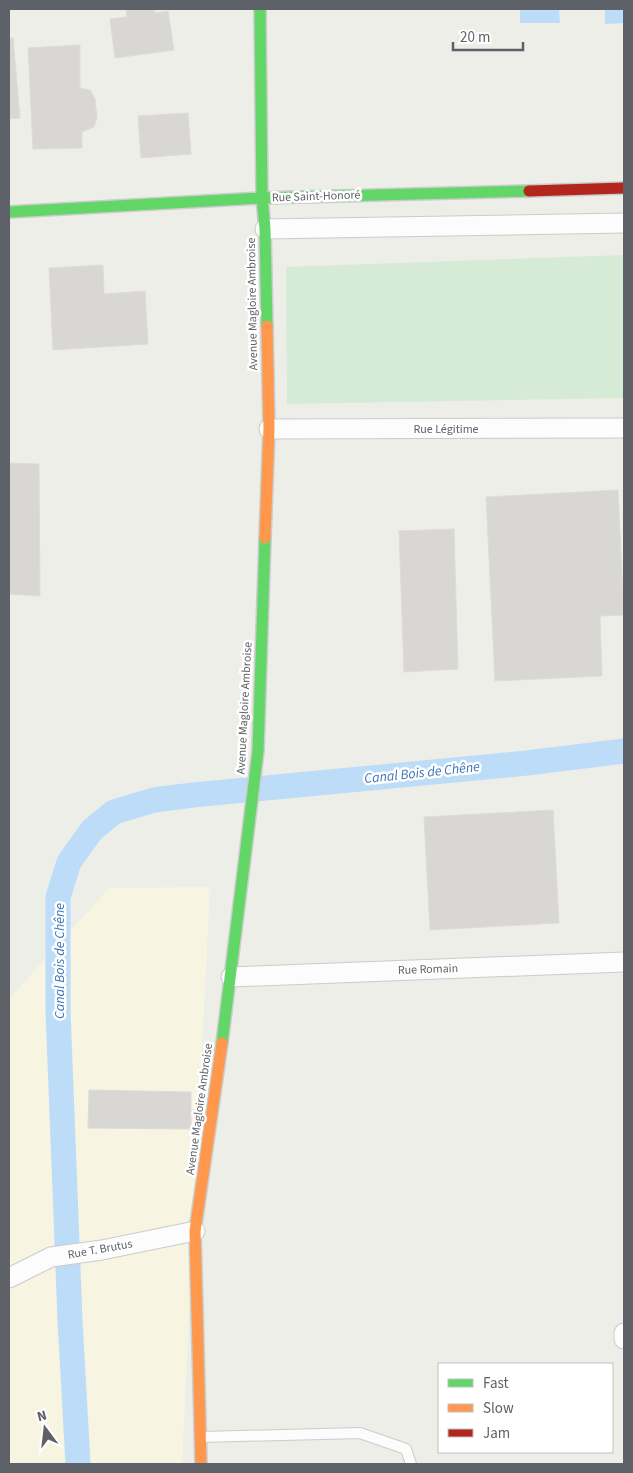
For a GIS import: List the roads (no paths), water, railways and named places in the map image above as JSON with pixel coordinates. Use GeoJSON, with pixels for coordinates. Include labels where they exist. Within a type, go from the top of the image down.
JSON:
{"type":"FeatureCollection","features":[{"type":"Feature","properties":{"kind":"street","name":"Avenue Magloire Ambroise"},"geometry":{"type":"LineString","coordinates":[[201,1464],[195,1231],[231,977],[258,751],[269,429],[265,229],[262,198],[260,9]]}},
{"type":"Feature","properties":{"kind":"street","name":"Rue Saint-Honoré"},"geometry":{"type":"LineString","coordinates":[[9,212],[262,198],[624,188]]}},
{"type":"Feature","properties":{"kind":"street"},"geometry":{"type":"LineString","coordinates":[[265,229],[624,223]]}},
{"type":"Feature","properties":{"kind":"street","name":"Rue Légitime"},"geometry":{"type":"LineString","coordinates":[[269,429],[624,428]]}},
{"type":"Feature","properties":{"kind":"street","name":"Rue Romain"},"geometry":{"type":"LineString","coordinates":[[231,977],[624,962]]}},
{"type":"Feature","properties":{"kind":"street","name":"Rue T. Brutus"},"geometry":{"type":"LineString","coordinates":[[9,1278],[51,1257],[102,1250],[195,1231]]}},
{"type":"Feature","properties":{"kind":"street"},"geometry":{"type":"LineString","coordinates":[[624,1333],[624,1340]]}},
{"type":"Feature","properties":{"kind":"lane"},"geometry":{"type":"LineString","coordinates":[[200,1437],[360,1433],[406,1449],[410,1464]]}},
{"type":"Feature","properties":{"kind":"water"},"geometry":{"type":"Polygon","coordinates":[[[520,9],[559,9],[560,23],[520,23],[520,9]]]}},
{"type":"Feature","properties":{"kind":"water"},"geometry":{"type":"Polygon","coordinates":[[[605,9],[624,9],[624,23],[605,24],[605,9]]]}},
{"type":"Feature","properties":{"kind":"waterway","name":"Canal Bois de Chêne"},"geometry":{"type":"LineString","coordinates":[[78,1464],[70,1320],[58,1011],[58,897],[69,862],[92,830],[114,812],[154,800],[527,763],[624,751]]}}]}
